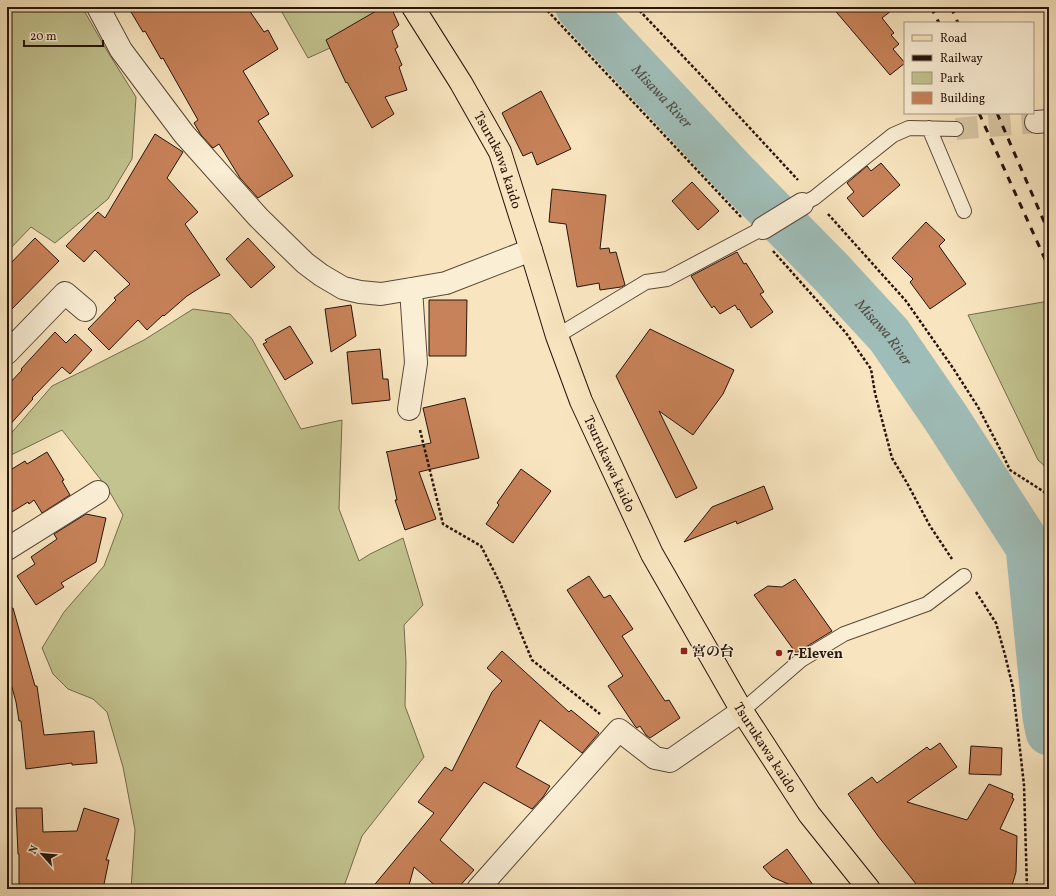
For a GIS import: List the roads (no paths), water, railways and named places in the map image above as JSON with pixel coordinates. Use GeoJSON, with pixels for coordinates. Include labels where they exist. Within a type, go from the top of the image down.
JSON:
{"type":"FeatureCollection","features":[{"type":"Feature","properties":{"kind":"main road","name":"Tsurukawa kaido"},"geometry":{"type":"LineString","coordinates":[[413,7],[461,83],[500,152],[557,336],[581,401],[652,554],[742,711],[809,814],[869,889]]}},
{"type":"Feature","properties":{"kind":"street"},"geometry":{"type":"LineString","coordinates":[[98,7],[121,50],[184,134],[258,217],[305,263],[321,275],[343,288],[360,292],[381,294],[446,283],[531,250]]}},
{"type":"Feature","properties":{"kind":"street"},"geometry":{"type":"LineString","coordinates":[[759,230],[808,201]]}},
{"type":"Feature","properties":{"kind":"street"},"geometry":{"type":"LineString","coordinates":[[409,409],[416,363],[411,289]]}},
{"type":"Feature","properties":{"kind":"street"},"geometry":{"type":"LineString","coordinates":[[7,354],[65,293],[85,310]]}},
{"type":"Feature","properties":{"kind":"street"},"geometry":{"type":"LineString","coordinates":[[7,549],[98,492]]}},
{"type":"Feature","properties":{"kind":"street"},"geometry":{"type":"LineString","coordinates":[[478,889],[619,730],[655,758],[670,761],[742,711]]}},
{"type":"Feature","properties":{"kind":"lane"},"geometry":{"type":"LineString","coordinates":[[808,201],[893,135],[909,128],[956,129]]}},
{"type":"Feature","properties":{"kind":"lane"},"geometry":{"type":"LineString","coordinates":[[929,128],[964,211]]}},
{"type":"Feature","properties":{"kind":"lane"},"geometry":{"type":"LineString","coordinates":[[557,336],[646,282],[667,279],[759,230]]}},
{"type":"Feature","properties":{"kind":"lane"},"geometry":{"type":"LineString","coordinates":[[742,711],[801,660],[844,634],[927,604],[964,576]]}},
{"type":"Feature","properties":{"kind":"waterway","name":"Misawa River"},"geometry":{"type":"LineString","coordinates":[[579,7],[735,174],[831,272],[889,335],[946,418],[1029,547],[1046,717],[1049,732]]}},
{"type":"Feature","properties":{"kind":"tunnel"},"geometry":{"type":"LineString","coordinates":[[956,129],[1036,122]]}},
{"type":"Feature","properties":{"kind":"railway"},"geometry":{"type":"LineString","coordinates":[[931,7],[938,22]]}},
{"type":"Feature","properties":{"kind":"railway"},"geometry":{"type":"LineString","coordinates":[[951,7],[958,22]]}},
{"type":"Feature","properties":{"kind":"railway"},"geometry":{"type":"LineString","coordinates":[[979,114],[1049,268]]}},
{"type":"Feature","properties":{"kind":"railway"},"geometry":{"type":"LineString","coordinates":[[997,114],[1049,233]]}},
{"type":"Feature","properties":{"kind":"place","name":"宮の台"},"geometry":{"type":"Point","coordinates":[684,651]}},
{"type":"Feature","properties":{"kind":"place","name":"7-Eleven"},"geometry":{"type":"Point","coordinates":[779,653]}}]}
